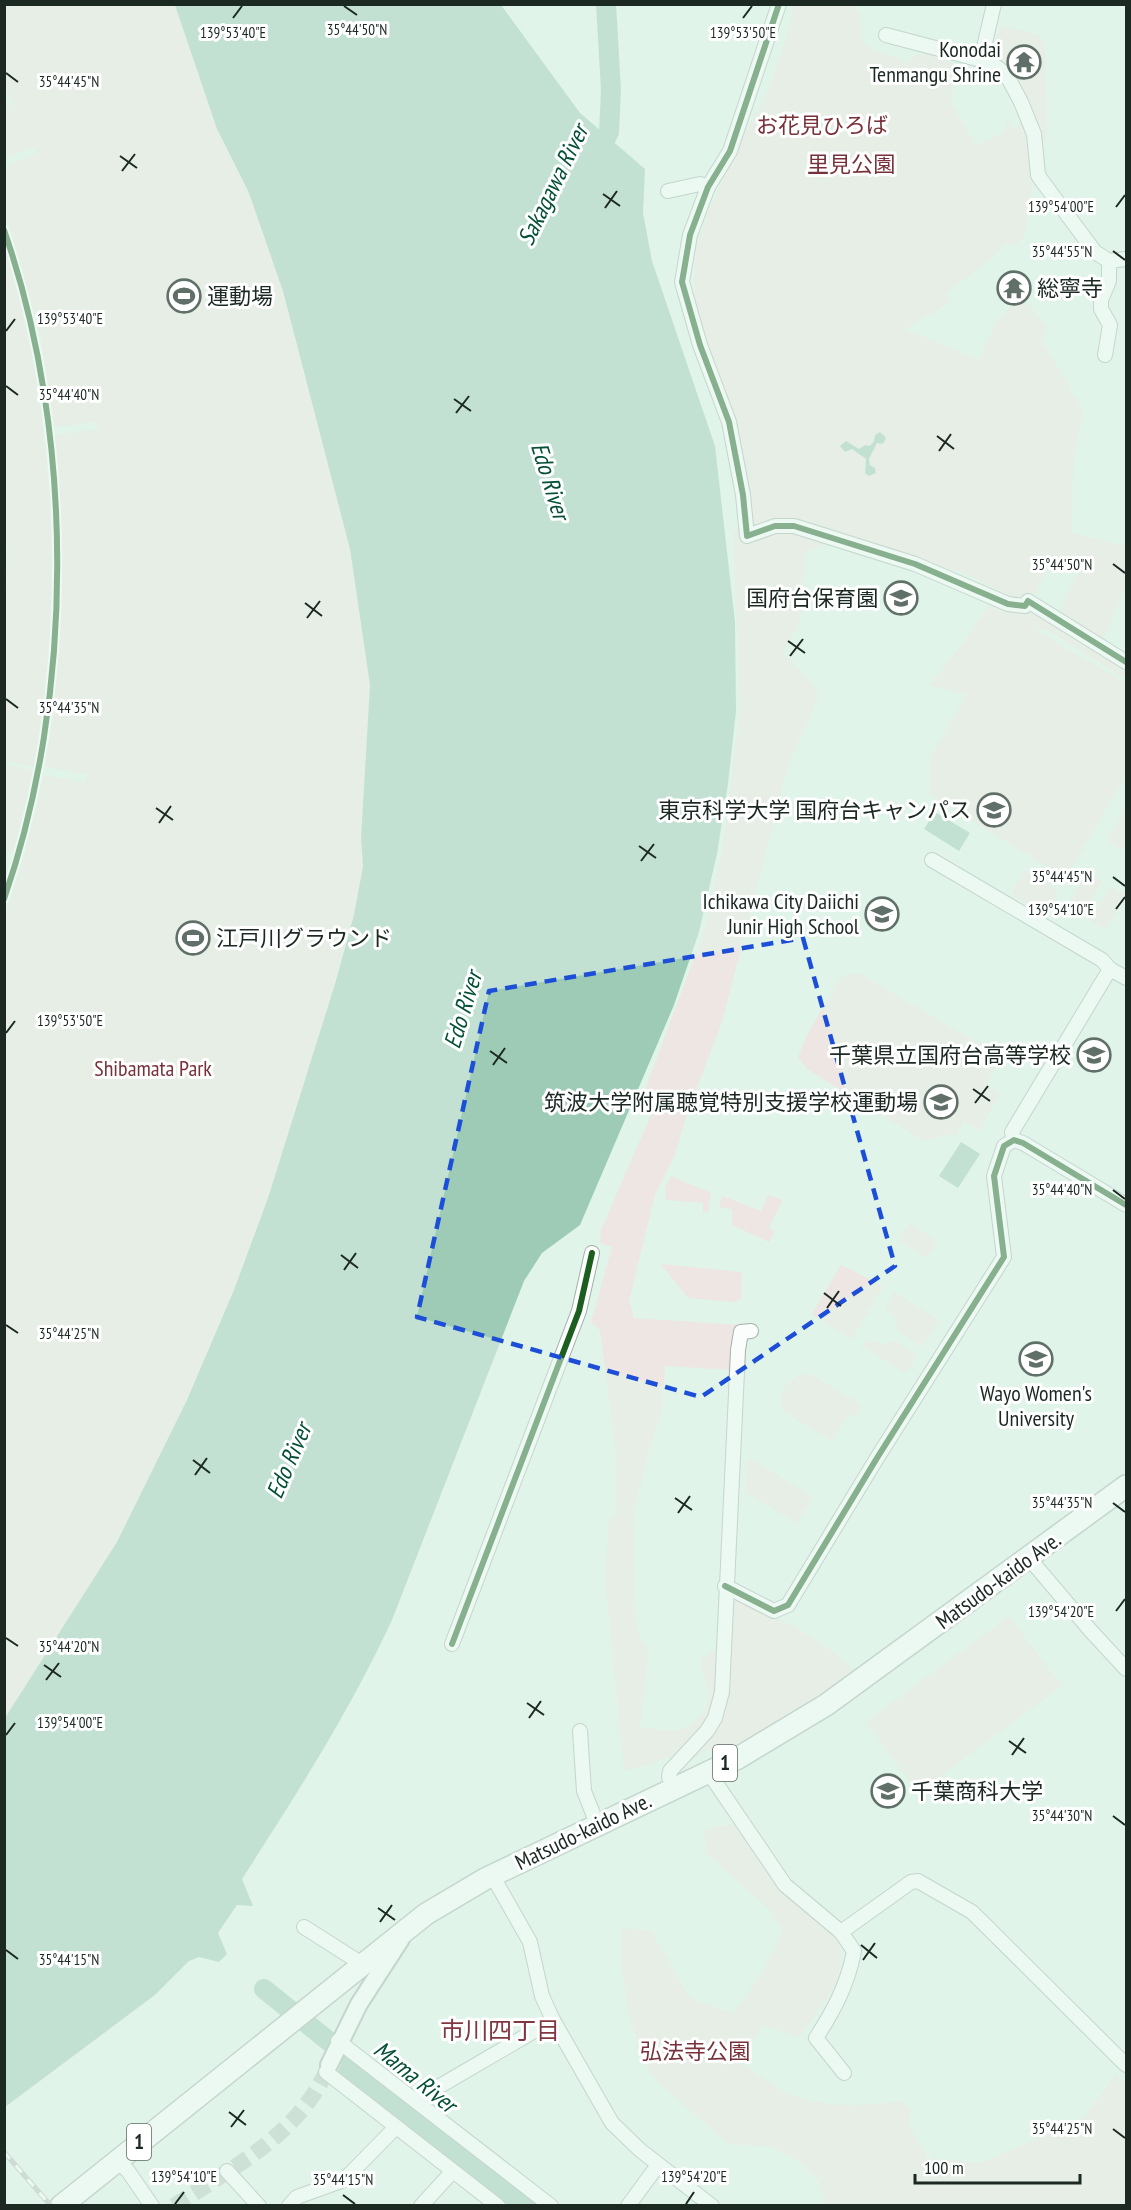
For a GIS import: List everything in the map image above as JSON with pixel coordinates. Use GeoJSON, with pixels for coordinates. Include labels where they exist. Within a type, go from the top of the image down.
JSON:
{"type":"FeatureCollection","features":[{"type":"Feature","properties":{"kind":"main road","name":"Matsudo-kaido Ave."},"geometry":{"type":"LineString","coordinates":[[61,2205],[305,2008],[447,1900],[492,1875],[707,1770],[751,1751],[826,1705],[1126,1486]]}},
{"type":"Feature","properties":{"kind":"street"},"geometry":{"type":"LineString","coordinates":[[779,4],[730,151],[708,187],[690,235],[682,282],[700,345],[729,422],[743,495],[747,536],[776,526],[795,526],[915,564],[1008,604],[1019,607],[1025,606],[1028,601],[1126,662]]}},
{"type":"Feature","properties":{"kind":"street"},"geometry":{"type":"LineString","coordinates":[[981,60],[994,4]]}},
{"type":"Feature","properties":{"kind":"street"},"geometry":{"type":"LineString","coordinates":[[886,35],[990,62],[1006,74],[1034,134],[1038,176],[1095,252],[1109,261],[1126,259]]}},
{"type":"Feature","properties":{"kind":"street"},"geometry":{"type":"LineString","coordinates":[[668,191],[700,184],[708,187]]}},
{"type":"Feature","properties":{"kind":"street"},"geometry":{"type":"LineString","coordinates":[[1105,355],[1110,325],[1101,309],[1101,300],[1109,281],[1109,261]]}},
{"type":"Feature","properties":{"kind":"street"},"geometry":{"type":"LineString","coordinates":[[932,860],[1102,960],[1110,969],[1126,978]]}},
{"type":"Feature","properties":{"kind":"street"},"geometry":{"type":"LineString","coordinates":[[1014,1140],[1012,1132],[1110,969]]}},
{"type":"Feature","properties":{"kind":"street"},"geometry":{"type":"LineString","coordinates":[[725,1586],[774,1611],[788,1605],[877,1458],[1004,1257],[994,1176],[1004,1146],[1014,1140],[1023,1143],[1126,1205]]}},
{"type":"Feature","properties":{"kind":"street"},"geometry":{"type":"LineString","coordinates":[[452,1644],[579,1311],[592,1253]]}},
{"type":"Feature","properties":{"kind":"street"},"geometry":{"type":"LineString","coordinates":[[673,1787],[669,1777],[670,1771],[707,1731],[715,1718],[722,1692],[725,1586],[738,1350],[741,1332],[751,1331]]}},
{"type":"Feature","properties":{"kind":"street"},"geometry":{"type":"LineString","coordinates":[[1028,1557],[1126,1669]]}},
{"type":"Feature","properties":{"kind":"street"},"geometry":{"type":"LineString","coordinates":[[580,1731],[584,1791],[597,1824]]}},
{"type":"Feature","properties":{"kind":"street"},"geometry":{"type":"LineString","coordinates":[[707,1770],[785,1885],[841,1932],[854,1951],[850,1977],[816,2038],[844,2073]]}},
{"type":"Feature","properties":{"kind":"street"},"geometry":{"type":"LineString","coordinates":[[492,1875],[530,1942],[542,1996],[553,2020],[612,2123],[658,2165],[712,2205]]}},
{"type":"Feature","properties":{"kind":"street"},"geometry":{"type":"LineString","coordinates":[[841,1932],[911,1882],[918,1881],[972,1912],[1126,2065]]}},
{"type":"Feature","properties":{"kind":"street"},"geometry":{"type":"LineString","coordinates":[[304,1927],[355,1970],[361,1991],[359,2004]]}},
{"type":"Feature","properties":{"kind":"street"},"geometry":{"type":"LineString","coordinates":[[408,1928],[359,2004],[327,2068],[452,2172],[498,2205]]}},
{"type":"Feature","properties":{"kind":"street"},"geometry":{"type":"LineString","coordinates":[[416,2100],[553,2020]]}},
{"type":"Feature","properties":{"kind":"street"},"geometry":{"type":"LineString","coordinates":[[338,2042],[551,2205]]}},
{"type":"Feature","properties":{"kind":"street"},"geometry":{"type":"LineString","coordinates":[[289,2205],[297,2197],[344,2180],[396,2127]]}},
{"type":"Feature","properties":{"kind":"street"},"geometry":{"type":"LineString","coordinates":[[117,2160],[128,2171],[152,2205]]}},
{"type":"Feature","properties":{"kind":"street"},"geometry":{"type":"LineString","coordinates":[[627,2205],[658,2165]]}},
{"type":"Feature","properties":{"kind":"street"},"geometry":{"type":"LineString","coordinates":[[227,2170],[259,2205]]}},
{"type":"Feature","properties":{"kind":"street"},"geometry":{"type":"LineString","coordinates":[[421,2205],[452,2172]]}},
{"type":"Feature","properties":{"kind":"highlighted area"},"geometry":{"type":"Polygon","coordinates":[[[803,938],[895,1266],[701,1397],[417,1317],[489,991],[803,938]]]}},
{"type":"Feature","properties":{"kind":"green space","name":"Shibamata Park"},"geometry":{"type":"Polygon","coordinates":[[[5,5],[175,5],[217,129],[249,193],[284,291],[350,549],[370,685],[361,838],[363,866],[354,915],[308,1076],[255,1236],[193,1392],[157,1468],[104,1564],[5,1718],[4,1031],[8,1025],[4,1023],[5,917],[25,852],[44,775],[86,782],[87,775],[45,766],[52,725],[61,601],[60,518],[55,435],[98,429],[97,422],[54,427],[41,338],[5,214],[5,167],[37,153],[34,146],[5,158],[5,101],[9,107],[14,103],[5,88],[5,5]]]}},
{"type":"Feature","properties":{"kind":"green space"},"geometry":{"type":"Polygon","coordinates":[[[794,5],[852,5],[860,14],[861,41],[874,49],[907,62],[917,54],[939,55],[954,64],[952,105],[976,145],[1003,134],[1008,121],[1013,129],[1018,127],[1027,99],[1011,74],[991,53],[1001,26],[1039,34],[1045,48],[1047,135],[1032,187],[1024,237],[1014,246],[1005,243],[994,257],[946,293],[949,303],[905,329],[979,360],[997,321],[1018,300],[1030,305],[1046,327],[1042,341],[1071,389],[1072,395],[1077,398],[1082,415],[1073,462],[1072,533],[1126,546],[1126,587],[1103,640],[1126,655],[1126,680],[1046,629],[1035,630],[1126,683],[1126,775],[1073,866],[1057,873],[930,795],[929,760],[966,695],[929,685],[958,650],[999,591],[973,577],[830,528],[826,544],[805,554],[800,624],[782,652],[809,680],[819,695],[788,766],[722,1022],[688,1111],[674,1157],[655,1195],[629,1301],[634,1318],[739,1325],[733,1370],[665,1366],[662,1411],[648,1454],[633,1516],[635,1611],[642,1643],[649,1648],[640,1727],[678,1730],[691,1725],[701,1715],[709,1696],[702,1671],[702,1658],[729,1641],[731,1598],[737,1596],[815,1640],[854,1671],[782,1721],[739,1744],[721,1750],[707,1750],[674,1771],[669,1756],[647,1766],[624,1770],[605,1577],[609,1519],[615,1517],[617,1462],[600,1330],[591,1322],[612,1247],[600,1243],[601,1230],[654,1108],[643,1095],[704,932],[721,856],[740,709],[733,535],[740,523],[733,479],[730,407],[694,301],[695,252],[707,215],[746,130],[773,79],[786,40],[794,5]],[[1053,557],[1034,596],[1058,615],[1079,570],[1053,557]]]}},
{"type":"Feature","properties":{"kind":"green space"},"geometry":{"type":"Polygon","coordinates":[[[5,249],[36,376],[45,441],[50,506],[49,637],[34,767],[5,761],[7,551],[4,493],[5,249]]]}},
{"type":"Feature","properties":{"kind":"green space"},"geometry":{"type":"Polygon","coordinates":[[[4,765],[33,770],[13,854],[5,852],[4,765]]]}},
{"type":"Feature","properties":{"kind":"green space"},"geometry":{"type":"Polygon","coordinates":[[[1126,807],[1126,843],[1122,850],[1107,840],[1126,807]]]}},
{"type":"Feature","properties":{"kind":"green space"},"geometry":{"type":"Polygon","coordinates":[[[1024,870],[1058,891],[1044,914],[1011,894],[1024,870]]]}},
{"type":"Feature","properties":{"kind":"green space"},"geometry":{"type":"Polygon","coordinates":[[[1087,872],[1102,881],[1082,915],[1067,906],[1087,872]]]}},
{"type":"Feature","properties":{"kind":"green space"},"geometry":{"type":"Polygon","coordinates":[[[1110,886],[1126,896],[1106,929],[1090,920],[1110,886]]]}},
{"type":"Feature","properties":{"kind":"green space","name":"筑波大学附属聴覚特別支援学校運動場"},"geometry":{"type":"Polygon","coordinates":[[[858,973],[1002,1057],[986,1084],[1000,1094],[979,1131],[964,1122],[956,1136],[951,1134],[924,1141],[807,1069],[798,1057],[807,1035],[841,977],[858,973]]]}},
{"type":"Feature","properties":{"kind":"green space"},"geometry":{"type":"Polygon","coordinates":[[[671,1176],[711,1193],[708,1213],[703,1212],[703,1203],[666,1200],[665,1187],[671,1176]]]}},
{"type":"Feature","properties":{"kind":"green space"},"geometry":{"type":"Polygon","coordinates":[[[768,1195],[783,1200],[769,1227],[775,1232],[769,1242],[732,1225],[732,1209],[719,1207],[722,1196],[761,1211],[768,1195]]]}},
{"type":"Feature","properties":{"kind":"green space"},"geometry":{"type":"Polygon","coordinates":[[[909,1223],[937,1241],[927,1258],[899,1240],[909,1223]]]}},
{"type":"Feature","properties":{"kind":"green space"},"geometry":{"type":"Polygon","coordinates":[[[661,1264],[742,1272],[741,1299],[735,1302],[688,1298],[661,1264]]]}},
{"type":"Feature","properties":{"kind":"green space"},"geometry":{"type":"Polygon","coordinates":[[[841,1265],[883,1286],[852,1339],[812,1314],[841,1265]]]}},
{"type":"Feature","properties":{"kind":"green space"},"geometry":{"type":"Polygon","coordinates":[[[894,1292],[939,1320],[923,1347],[899,1332],[894,1316],[885,1308],[894,1292]]]}},
{"type":"Feature","properties":{"kind":"green space"},"geometry":{"type":"Polygon","coordinates":[[[867,1340],[883,1344],[895,1341],[917,1356],[908,1371],[904,1372],[862,1346],[867,1340]]]}},
{"type":"Feature","properties":{"kind":"green space"},"geometry":{"type":"Polygon","coordinates":[[[804,1374],[814,1376],[862,1405],[856,1416],[846,1417],[832,1441],[784,1412],[782,1393],[784,1388],[792,1380],[804,1374]]]}},
{"type":"Feature","properties":{"kind":"green space"},"geometry":{"type":"Polygon","coordinates":[[[748,1457],[813,1497],[797,1523],[745,1492],[748,1457]]]}},
{"type":"Feature","properties":{"kind":"green space"},"geometry":{"type":"Polygon","coordinates":[[[1009,1616],[1062,1686],[918,1793],[866,1722],[1009,1616]]]}},
{"type":"Feature","properties":{"kind":"green space","name":"弘法寺公園"},"geometry":{"type":"Polygon","coordinates":[[[737,1824],[780,1887],[841,1942],[840,1978],[800,2037],[762,2025],[741,2062],[781,2090],[815,2102],[858,2105],[901,2101],[911,2111],[909,2125],[928,2158],[982,2163],[1084,2117],[1116,2074],[1126,2085],[1126,2205],[834,2206],[825,2203],[818,2181],[797,2160],[769,2146],[728,2144],[657,2081],[644,2062],[628,2012],[621,1958],[621,1928],[650,1930],[690,1998],[733,2013],[759,1978],[783,1933],[769,1909],[706,1853],[704,1829],[737,1824]]]}},
{"type":"Feature","properties":{"kind":"water","name":"Edo River"},"geometry":{"type":"Polygon","coordinates":[[[175,5],[501,5],[580,113],[645,169],[643,213],[652,261],[715,446],[735,622],[736,711],[717,854],[699,932],[674,1005],[580,1225],[542,1253],[524,1281],[392,1620],[376,1654],[322,1752],[242,1879],[253,1906],[237,1905],[218,1933],[227,1954],[219,1962],[199,1957],[189,1961],[155,1995],[5,2107],[5,1718],[117,1542],[187,1400],[234,1290],[268,1198],[335,984],[354,915],[363,866],[361,838],[370,685],[350,549],[283,291],[249,193],[217,129],[175,5]]]}},
{"type":"Feature","properties":{"kind":"water"},"geometry":{"type":"Polygon","coordinates":[[[880,432],[886,438],[883,444],[877,443],[869,459],[876,473],[869,476],[865,473],[866,459],[852,449],[845,452],[840,446],[846,441],[859,449],[865,445],[870,446],[875,435],[880,432]]]}},
{"type":"Feature","properties":{"kind":"water"},"geometry":{"type":"Polygon","coordinates":[[[935,812],[970,833],[959,851],[924,829],[935,812]]]}},
{"type":"Feature","properties":{"kind":"water"},"geometry":{"type":"Polygon","coordinates":[[[961,1142],[980,1154],[958,1188],[939,1176],[961,1142]]]}},
{"type":"Feature","properties":{"kind":"water"},"geometry":{"type":"Polygon","coordinates":[[[345,2055],[545,2205],[508,2205],[337,2073],[345,2055]]]}},
{"type":"Feature","properties":{"kind":"waterway","name":"Sakagawa River"},"geometry":{"type":"LineString","coordinates":[[595,160],[609,132],[611,90],[606,4]]}},
{"type":"Feature","properties":{"kind":"waterway","name":"Mama River"},"geometry":{"type":"LineString","coordinates":[[264,1989],[352,2060]]}},
{"type":"Feature","properties":{"kind":"tunnel"},"geometry":{"type":"LineString","coordinates":[[174,2206],[241,2163],[283,2129],[302,2110],[317,2089],[329,2065]]}},
{"type":"Feature","properties":{"kind":"railway"},"geometry":{"type":"LineString","coordinates":[[4,2152],[51,2206]]}},
{"type":"Feature","properties":{"kind":"cycle path"},"geometry":{"type":"LineString","coordinates":[[779,4],[730,151],[708,187],[690,235],[682,282],[700,345],[729,422],[743,495],[747,536],[775,526],[794,526],[915,564],[1008,604],[1025,606],[1028,601],[1126,662]]}},
{"type":"Feature","properties":{"kind":"cycle path"},"geometry":{"type":"LineString","coordinates":[[4,230],[27,309],[44,392],[54,478],[57,564],[54,651],[44,737],[27,820],[4,899]]}},
{"type":"Feature","properties":{"kind":"cycle path"},"geometry":{"type":"LineString","coordinates":[[725,1586],[774,1611],[788,1605],[877,1458],[1004,1257],[994,1176],[1004,1146],[1014,1140],[1023,1143],[1126,1205]]}},
{"type":"Feature","properties":{"kind":"cycle path"},"geometry":{"type":"LineString","coordinates":[[452,1644],[579,1311],[592,1253]]}},
{"type":"Feature","properties":{"kind":"place","name":"Konodai Tenmangu Shrine"},"geometry":{"type":"Point","coordinates":[1024,62]}},
{"type":"Feature","properties":{"kind":"place","name":"総寧寺"},"geometry":{"type":"Point","coordinates":[1014,288]}},
{"type":"Feature","properties":{"kind":"place","name":"運動場"},"geometry":{"type":"Point","coordinates":[184,296]}},
{"type":"Feature","properties":{"kind":"place","name":"国府台保育園"},"geometry":{"type":"Point","coordinates":[901,598]}},
{"type":"Feature","properties":{"kind":"place","name":"東京科学大学 国府台キャンパス"},"geometry":{"type":"Point","coordinates":[994,810]}},
{"type":"Feature","properties":{"kind":"place","name":"Ichikawa City Daiichi Junir High School"},"geometry":{"type":"Point","coordinates":[882,914]}},
{"type":"Feature","properties":{"kind":"place","name":"江戸川グラウンド"},"geometry":{"type":"Point","coordinates":[193,938]}},
{"type":"Feature","properties":{"kind":"place","name":"千葉県立国府台高等学校"},"geometry":{"type":"Point","coordinates":[1094,1055]}},
{"type":"Feature","properties":{"kind":"place","name":"筑波大学附属聴覚特別支援学校運動場"},"geometry":{"type":"Point","coordinates":[941,1102]}},
{"type":"Feature","properties":{"kind":"place","name":"Wayo Women's University"},"geometry":{"type":"Point","coordinates":[1036,1359]}},
{"type":"Feature","properties":{"kind":"place","name":"千葉商科大学"},"geometry":{"type":"Point","coordinates":[888,1791]}},
{"type":"Feature","properties":{"kind":"district","name":"市川四丁目"},"geometry":{"type":"Point","coordinates":[500,2031]}},
{"type":"Feature","properties":{"kind":"park label","name":"お花見ひろば"},"geometry":{"type":"Point","coordinates":[822,125]}},
{"type":"Feature","properties":{"kind":"park label","name":"里見公園"},"geometry":{"type":"Point","coordinates":[851,164]}}]}
